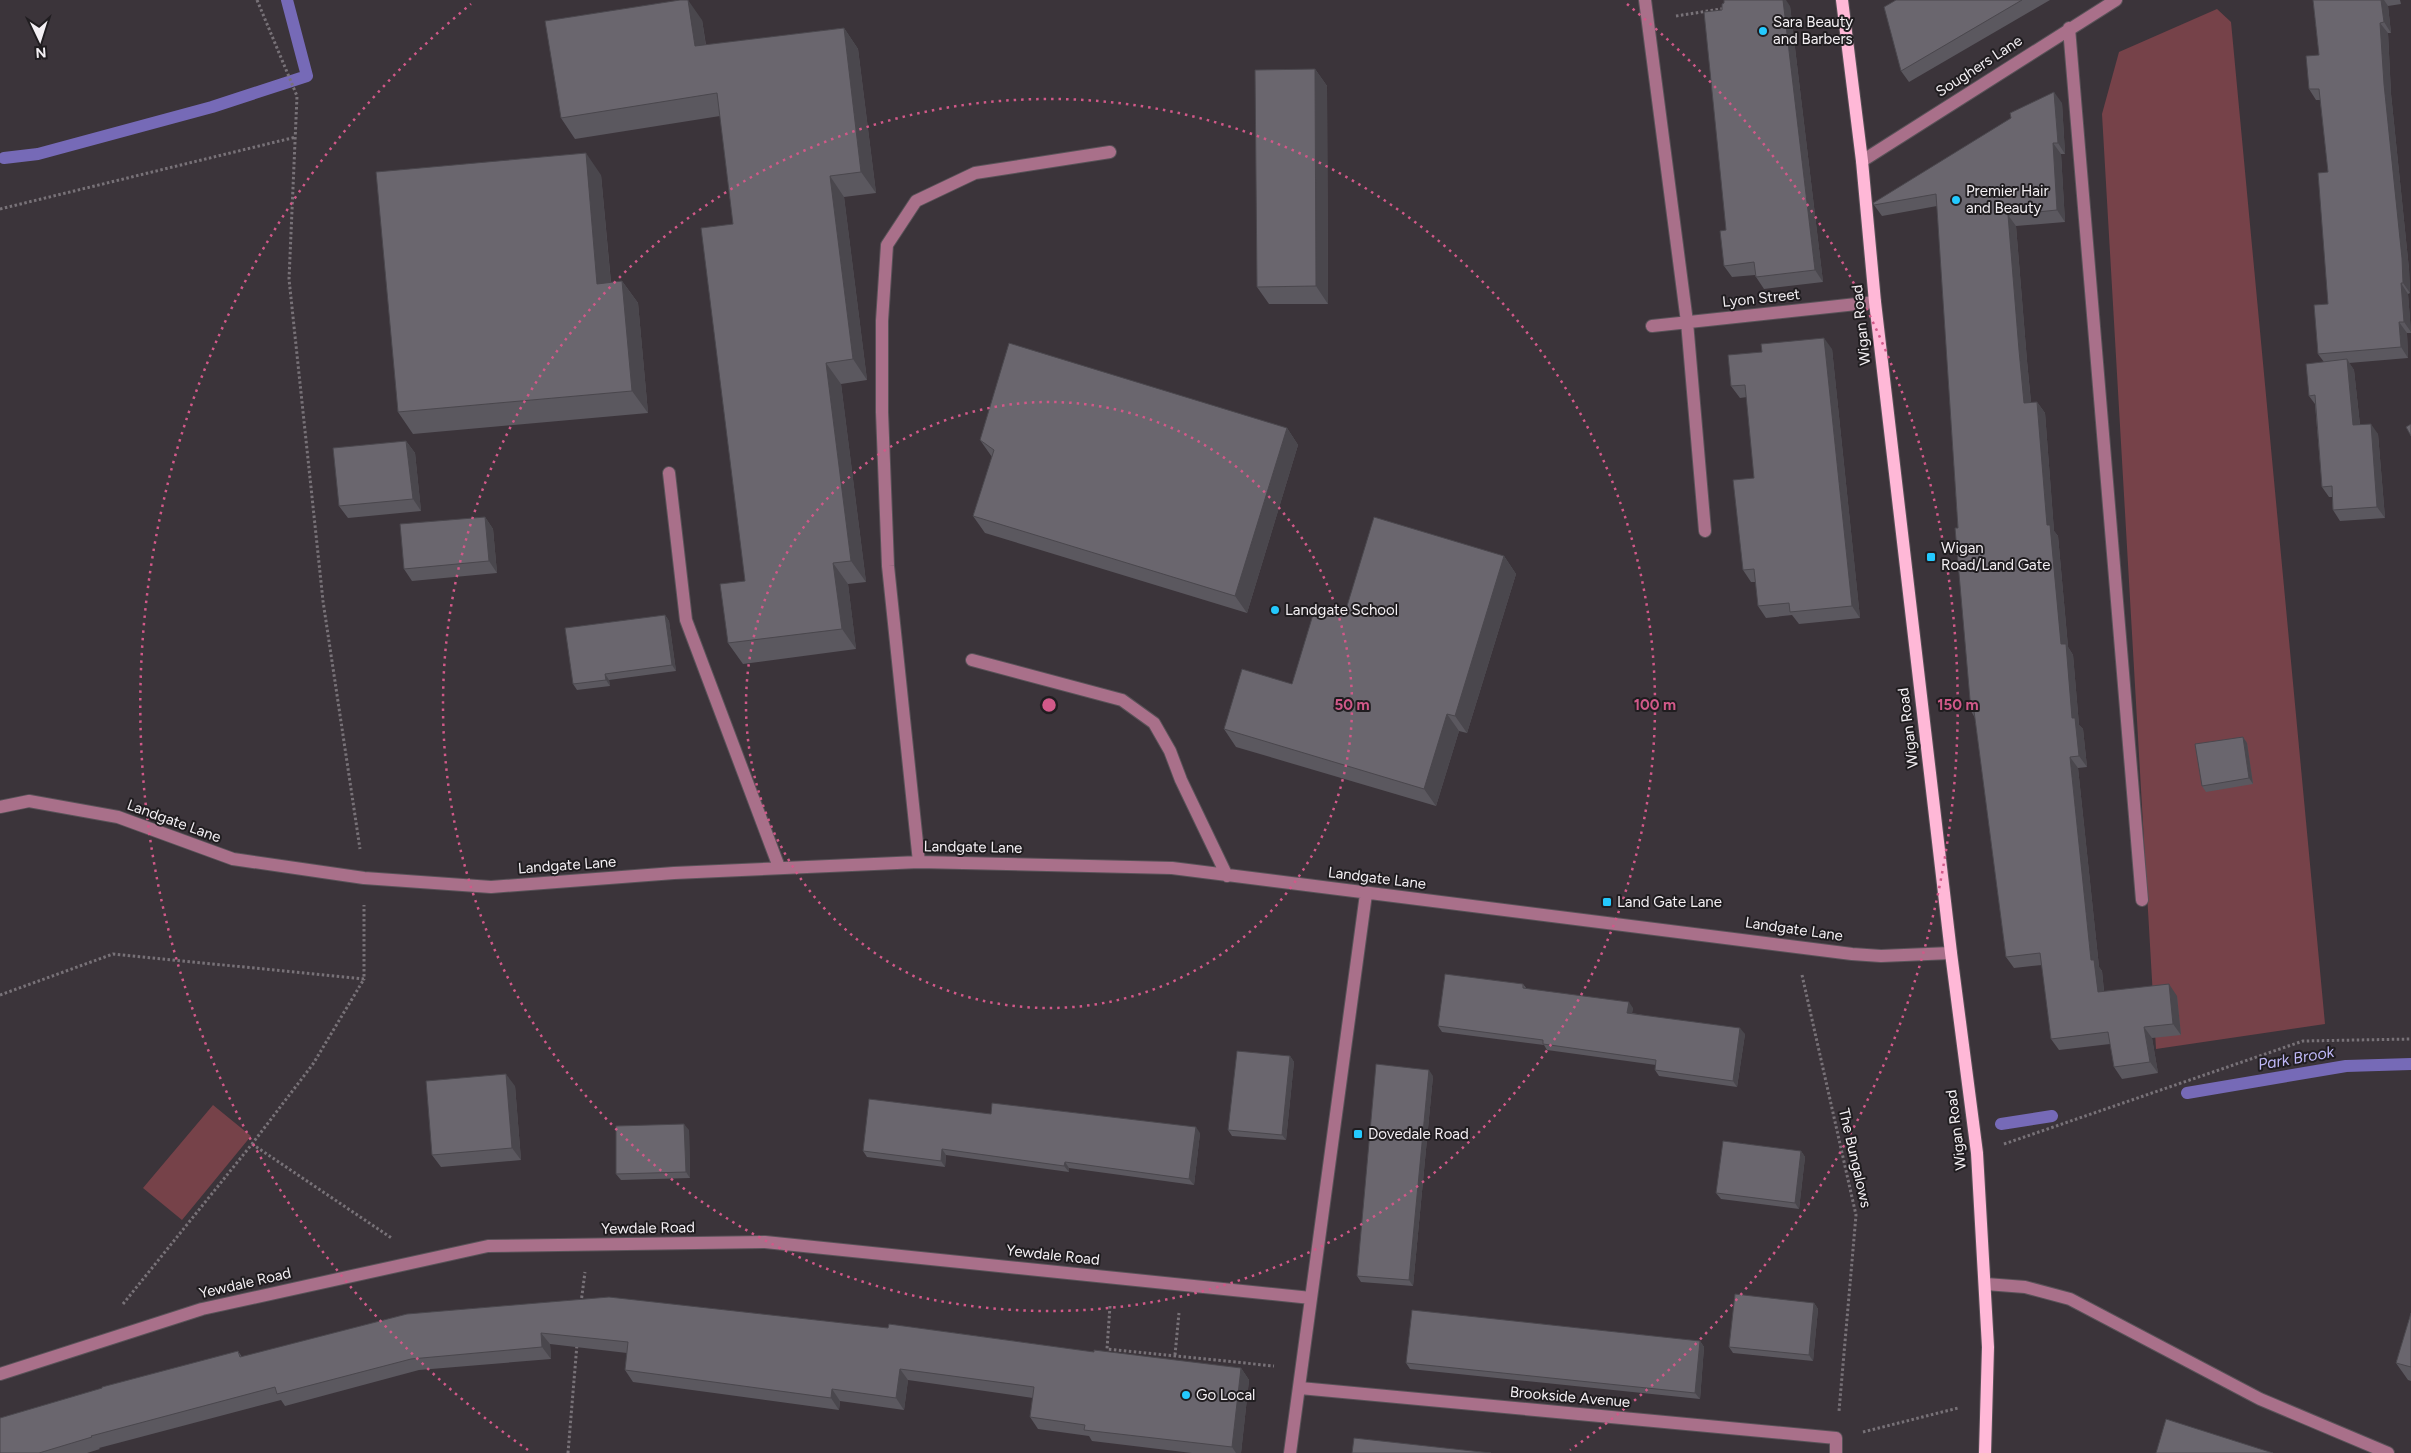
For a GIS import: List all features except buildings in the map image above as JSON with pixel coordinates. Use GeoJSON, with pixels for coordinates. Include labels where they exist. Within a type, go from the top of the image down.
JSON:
{"type":"FeatureCollection","features":[{"type":"Feature","properties":{"kind":"main road","name":"Wigan Road"},"geometry":{"type":"LineString","coordinates":[[1842,0],[1862,162],[1875,302],[1976,1153],[1986,1284],[1988,1401],[1985,1453]]}},
{"type":"Feature","properties":{"kind":"street"},"geometry":{"type":"LineString","coordinates":[[1645,0],[1687,322],[1704,531]]}},
{"type":"Feature","properties":{"kind":"street","name":"Soughers Lane"},"geometry":{"type":"LineString","coordinates":[[1862,162],[2069,28],[2116,0]]}},
{"type":"Feature","properties":{"kind":"street"},"geometry":{"type":"LineString","coordinates":[[2069,28],[2142,900]]}},
{"type":"Feature","properties":{"kind":"street"},"geometry":{"type":"LineString","coordinates":[[919,862],[888,566],[882,412],[882,321],[887,244],[916,201],[975,174],[1110,152]]}},
{"type":"Feature","properties":{"kind":"street","name":"Lyon Street"},"geometry":{"type":"LineString","coordinates":[[1652,326],[1875,302]]}},
{"type":"Feature","properties":{"kind":"street"},"geometry":{"type":"LineString","coordinates":[[669,473],[686,620],[779,867]]}},
{"type":"Feature","properties":{"kind":"street"},"geometry":{"type":"LineString","coordinates":[[972,660],[1122,700],[1154,722],[1170,751],[1181,780],[1228,876]]}},
{"type":"Feature","properties":{"kind":"street","name":"Landgate Lane"},"geometry":{"type":"LineString","coordinates":[[0,807],[29,801],[109,816],[233,859],[364,878],[491,887],[779,867],[919,862],[1172,868],[1366,894],[1881,956],[1951,953]]}},
{"type":"Feature","properties":{"kind":"street"},"geometry":{"type":"LineString","coordinates":[[1290,1453],[1366,894]]}},
{"type":"Feature","properties":{"kind":"street","name":"Yewdale Road"},"geometry":{"type":"LineString","coordinates":[[0,1374],[202,1309],[488,1246],[765,1242],[1311,1298]]}},
{"type":"Feature","properties":{"kind":"street"},"geometry":{"type":"LineString","coordinates":[[1986,1284],[2032,1289],[2070,1299],[2260,1399],[2388,1453]]}},
{"type":"Feature","properties":{"kind":"street","name":"Brookside Avenue"},"geometry":{"type":"LineString","coordinates":[[1300,1388],[1836,1438]]}},
{"type":"Feature","properties":{"kind":"street"},"geometry":{"type":"LineString","coordinates":[[1836,1438],[1836,1453]]}},
{"type":"Feature","properties":{"kind":"path"},"geometry":{"type":"LineString","coordinates":[[121,1306],[252,1144],[313,1064],[364,979],[364,878],[323,601],[289,279],[298,96],[257,0]]}},
{"type":"Feature","properties":{"kind":"path"},"geometry":{"type":"LineString","coordinates":[[1648,21],[1736,7]]}},
{"type":"Feature","properties":{"kind":"path"},"geometry":{"type":"LineString","coordinates":[[0,209],[296,136]]}},
{"type":"Feature","properties":{"kind":"path","name":"The Bungalows"},"geometry":{"type":"LineString","coordinates":[[1796,945],[1856,1216],[1836,1438]]}},
{"type":"Feature","properties":{"kind":"path"},"geometry":{"type":"LineString","coordinates":[[0,995],[113,954],[364,979]]}},
{"type":"Feature","properties":{"kind":"path"},"geometry":{"type":"LineString","coordinates":[[1976,1153],[2303,1041],[2411,1038]]}},
{"type":"Feature","properties":{"kind":"path"},"geometry":{"type":"LineString","coordinates":[[252,1144],[424,1260]]}},
{"type":"Feature","properties":{"kind":"path"},"geometry":{"type":"LineString","coordinates":[[581,1308],[587,1246]]}},
{"type":"Feature","properties":{"kind":"path"},"geometry":{"type":"LineString","coordinates":[[1112,1278],[1107,1349],[1302,1369]]}},
{"type":"Feature","properties":{"kind":"path"},"geometry":{"type":"LineString","coordinates":[[1175,1355],[1182,1285]]}},
{"type":"Feature","properties":{"kind":"path"},"geometry":{"type":"LineString","coordinates":[[568,1453],[578,1338]]}},
{"type":"Feature","properties":{"kind":"path"},"geometry":{"type":"LineString","coordinates":[[1836,1438],[1988,1401]]}},
{"type":"Feature","properties":{"kind":"shaded area"},"geometry":{"type":"Polygon","coordinates":[[[2217,9],[2231,22],[2325,1024],[2156,1049],[2102,114],[2119,52],[2217,9]]]}},
{"type":"Feature","properties":{"kind":"shaded area"},"geometry":{"type":"Polygon","coordinates":[[[213,1105],[251,1136],[182,1220],[143,1188],[213,1105]]]}},
{"type":"Feature","properties":{"kind":"waterway"},"geometry":{"type":"LineString","coordinates":[[4,158],[38,154],[212,107],[307,76],[287,0]]}},
{"type":"Feature","properties":{"kind":"waterway","name":"Park Brook"},"geometry":{"type":"LineString","coordinates":[[2187,1093],[2346,1066],[2411,1064]]}},
{"type":"Feature","properties":{"kind":"waterway","name":"Park Brook"},"geometry":{"type":"LineString","coordinates":[[2001,1124],[2052,1116]]}},
{"type":"Feature","properties":{"kind":"place","name":"Sara Beauty and Barbers"},"geometry":{"type":"Point","coordinates":[1763,31]}},
{"type":"Feature","properties":{"kind":"place","name":"Premier Hair and Beauty"},"geometry":{"type":"Point","coordinates":[1956,200]}},
{"type":"Feature","properties":{"kind":"place","name":"Wigan Road/Land Gate"},"geometry":{"type":"Point","coordinates":[1931,557]}},
{"type":"Feature","properties":{"kind":"place","name":"Landgate School"},"geometry":{"type":"Point","coordinates":[1275,610]}},
{"type":"Feature","properties":{"kind":"place","name":"Land Gate Lane"},"geometry":{"type":"Point","coordinates":[1607,902]}},
{"type":"Feature","properties":{"kind":"place","name":"Dovedale Road"},"geometry":{"type":"Point","coordinates":[1358,1134]}},
{"type":"Feature","properties":{"kind":"place","name":"Go Local"},"geometry":{"type":"Point","coordinates":[1186,1395]}}]}
